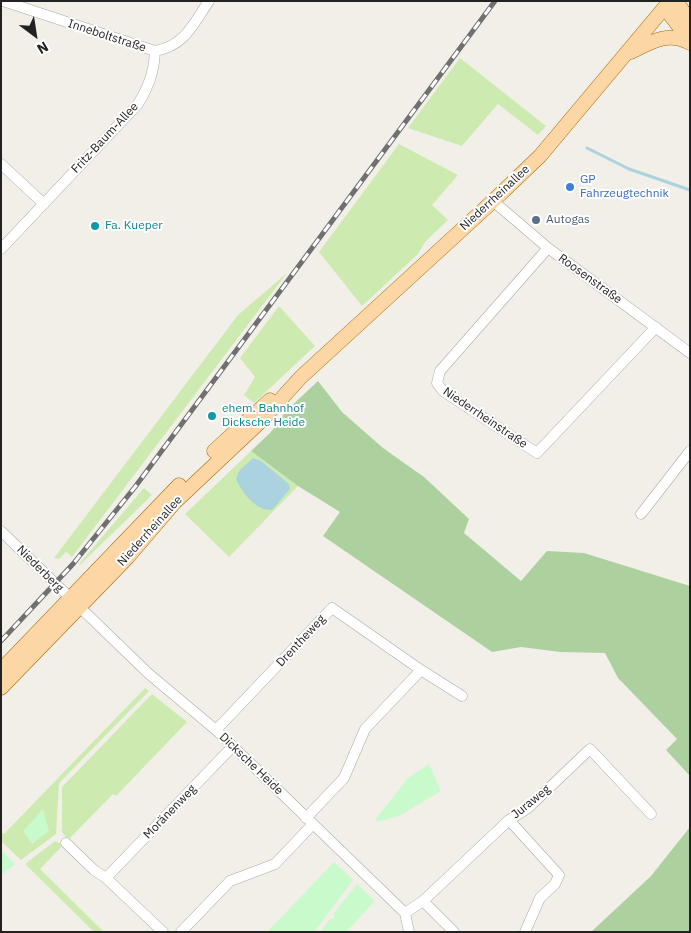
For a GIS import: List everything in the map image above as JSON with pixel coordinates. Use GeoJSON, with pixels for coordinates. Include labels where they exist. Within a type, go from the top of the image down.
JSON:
{"type":"FeatureCollection","features":[{"type":"Feature","properties":{"kind":"main road"},"geometry":{"type":"LineString","coordinates":[[668,3],[690,21]]}},
{"type":"Feature","properties":{"kind":"main road"},"geometry":{"type":"LineString","coordinates":[[668,3],[690,42]]}},
{"type":"Feature","properties":{"kind":"main road","name":"Niederrheinallee"},"geometry":{"type":"LineString","coordinates":[[1,670],[128,556],[175,502],[262,420],[301,377],[493,201],[565,128],[668,3]]}},
{"type":"Feature","properties":{"kind":"main road"},"geometry":{"type":"LineString","coordinates":[[626,55],[656,39],[676,37],[690,42]]}},
{"type":"Feature","properties":{"kind":"main road","name":"Niederrheinallee"},"geometry":{"type":"LineString","coordinates":[[1,688],[74,603]]}},
{"type":"Feature","properties":{"kind":"street","name":"Inneboltstraße"},"geometry":{"type":"LineString","coordinates":[[3,1],[155,51]]}},
{"type":"Feature","properties":{"kind":"street"},"geometry":{"type":"LineString","coordinates":[[155,51],[168,49],[177,44],[209,1]]}},
{"type":"Feature","properties":{"kind":"street","name":"Fritz-Baum-Allee"},"geometry":{"type":"LineString","coordinates":[[1,249],[138,104],[149,85],[154,68],[155,51]]}},
{"type":"Feature","properties":{"kind":"street"},"geometry":{"type":"LineString","coordinates":[[1,164],[44,204]]}},
{"type":"Feature","properties":{"kind":"street","name":"Roosenstraße"},"geometry":{"type":"LineString","coordinates":[[493,201],[548,248],[690,353]]}},
{"type":"Feature","properties":{"kind":"street","name":"Niederrheinstraße"},"geometry":{"type":"LineString","coordinates":[[548,248],[440,371],[437,382],[443,391],[536,453],[656,327]]}},
{"type":"Feature","properties":{"kind":"street"},"geometry":{"type":"LineString","coordinates":[[641,514],[690,451]]}},
{"type":"Feature","properties":{"kind":"street","name":"Niederberg"},"geometry":{"type":"LineString","coordinates":[[1,531],[74,603]]}},
{"type":"Feature","properties":{"kind":"street","name":"Dicksche Heide"},"geometry":{"type":"LineString","coordinates":[[74,603],[149,674],[216,730],[405,913]]}},
{"type":"Feature","properties":{"kind":"street","name":"Drentheweg"},"geometry":{"type":"LineString","coordinates":[[216,730],[332,608],[462,696]]}},
{"type":"Feature","properties":{"kind":"street"},"geometry":{"type":"LineString","coordinates":[[182,932],[230,882],[275,864],[344,778],[365,728],[421,670]]}},
{"type":"Feature","properties":{"kind":"street","name":"Moränenweg"},"geometry":{"type":"LineString","coordinates":[[106,878],[233,746]]}},
{"type":"Feature","properties":{"kind":"street","name":"Juraweg"},"geometry":{"type":"LineString","coordinates":[[405,913],[423,902],[509,820],[528,808],[590,750],[650,814]]}},
{"type":"Feature","properties":{"kind":"street"},"geometry":{"type":"LineString","coordinates":[[509,820],[559,875],[555,884],[540,898],[525,932]]}},
{"type":"Feature","properties":{"kind":"street"},"geometry":{"type":"LineString","coordinates":[[66,843],[163,932]]}},
{"type":"Feature","properties":{"kind":"street"},"geometry":{"type":"LineString","coordinates":[[423,902],[454,932]]}},
{"type":"Feature","properties":{"kind":"street"},"geometry":{"type":"LineString","coordinates":[[405,913],[409,932]]}},
{"type":"Feature","properties":{"kind":"green space"},"geometry":{"type":"Polygon","coordinates":[[[460,58],[546,126],[538,135],[498,104],[462,146],[408,128],[460,58]]]}},
{"type":"Feature","properties":{"kind":"green space"},"geometry":{"type":"Polygon","coordinates":[[[399,144],[458,175],[432,205],[448,220],[426,241],[417,255],[362,306],[319,252],[399,144]]]}},
{"type":"Feature","properties":{"kind":"green space"},"geometry":{"type":"Polygon","coordinates":[[[287,273],[72,557],[66,552],[59,559],[54,558],[238,315],[287,273]]]}},
{"type":"Feature","properties":{"kind":"green space"},"geometry":{"type":"Polygon","coordinates":[[[279,306],[315,346],[254,403],[244,395],[255,377],[240,358],[279,306]]]}},
{"type":"Feature","properties":{"kind":"green space"},"geometry":{"type":"Polygon","coordinates":[[[318,381],[342,412],[383,448],[424,477],[469,519],[464,533],[521,581],[547,551],[584,553],[690,586],[690,776],[666,750],[677,739],[618,678],[605,653],[560,652],[521,647],[492,652],[323,536],[340,512],[298,486],[251,451],[271,432],[286,411],[318,381]]]}},
{"type":"Feature","properties":{"kind":"green space"},"geometry":{"type":"Polygon","coordinates":[[[251,451],[298,486],[229,557],[185,514],[251,451]]]}},
{"type":"Feature","properties":{"kind":"green space"},"geometry":{"type":"Polygon","coordinates":[[[144,488],[152,495],[80,565],[79,564],[144,488]]]}},
{"type":"Feature","properties":{"kind":"green space"},"geometry":{"type":"Polygon","coordinates":[[[145,688],[149,691],[59,783],[56,834],[21,860],[1,841],[1,832],[4,834],[145,688]]]}},
{"type":"Feature","properties":{"kind":"green space"},"geometry":{"type":"Polygon","coordinates":[[[152,694],[187,722],[116,796],[113,794],[68,840],[62,832],[62,787],[152,694]]]}},
{"type":"Feature","properties":{"kind":"green space"},"geometry":{"type":"Polygon","coordinates":[[[429,764],[441,791],[399,816],[377,822],[375,820],[408,778],[429,764]]]}},
{"type":"Feature","properties":{"kind":"green space"},"geometry":{"type":"Polygon","coordinates":[[[43,809],[49,831],[32,844],[23,831],[43,809]]]}},
{"type":"Feature","properties":{"kind":"green space"},"geometry":{"type":"Polygon","coordinates":[[[690,827],[690,932],[591,932],[651,876],[690,827]]]}},
{"type":"Feature","properties":{"kind":"green space"},"geometry":{"type":"Polygon","coordinates":[[[55,841],[63,845],[40,869],[104,932],[94,932],[25,864],[55,841]]]}},
{"type":"Feature","properties":{"kind":"green space"},"geometry":{"type":"Polygon","coordinates":[[[1,850],[15,864],[1,875],[1,850]]]}},
{"type":"Feature","properties":{"kind":"green space"},"geometry":{"type":"Polygon","coordinates":[[[334,862],[353,880],[314,932],[267,932],[334,862]]]}},
{"type":"Feature","properties":{"kind":"green space"},"geometry":{"type":"Polygon","coordinates":[[[357,884],[375,901],[346,932],[320,932],[331,918],[333,919],[335,916],[333,914],[357,884]]]}},
{"type":"Feature","properties":{"kind":"water"},"geometry":{"type":"Polygon","coordinates":[[[253,458],[261,461],[289,484],[290,489],[272,510],[260,507],[250,500],[236,479],[239,471],[253,458]]]}},
{"type":"Feature","properties":{"kind":"waterway"},"geometry":{"type":"LineString","coordinates":[[587,148],[629,169],[690,190]]}},
{"type":"Feature","properties":{"kind":"railway"},"geometry":{"type":"LineString","coordinates":[[1,641],[73,564],[135,487],[495,1]]}},
{"type":"Feature","properties":{"kind":"place","name":"GP Fahrzeugtechnik"},"geometry":{"type":"Point","coordinates":[570,187]}},
{"type":"Feature","properties":{"kind":"place","name":"Autogas"},"geometry":{"type":"Point","coordinates":[536,220]}},
{"type":"Feature","properties":{"kind":"place","name":"Fa. Kueper"},"geometry":{"type":"Point","coordinates":[95,226]}},
{"type":"Feature","properties":{"kind":"place","name":"ehem. Bahnhof Dicksche Heide"},"geometry":{"type":"Point","coordinates":[212,416]}}]}
